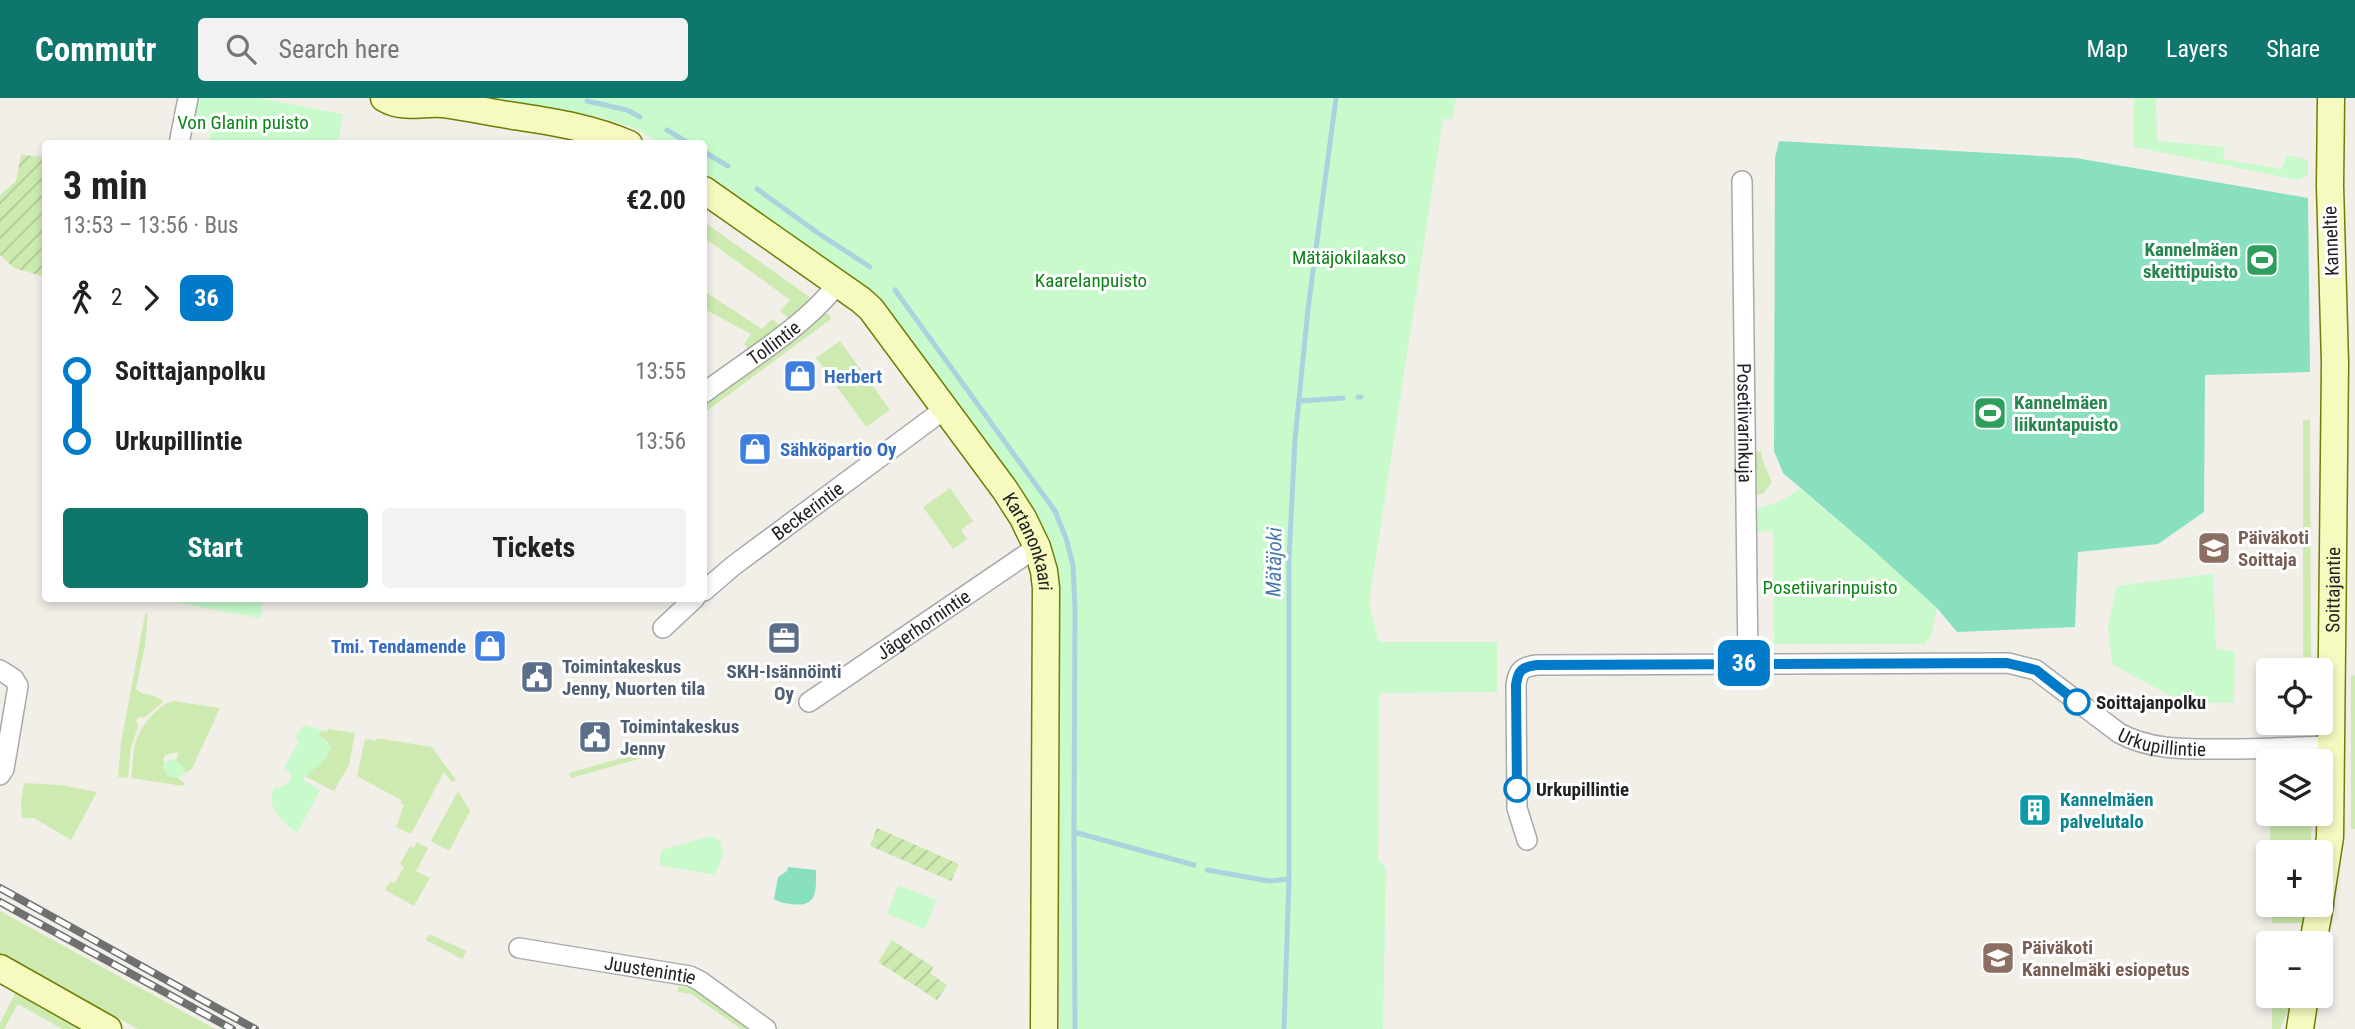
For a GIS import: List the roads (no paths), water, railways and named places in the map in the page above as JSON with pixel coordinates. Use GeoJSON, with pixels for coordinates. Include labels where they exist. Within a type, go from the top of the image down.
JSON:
{"type":"FeatureCollection","features":[{"type":"Feature","properties":{"kind":"street"},"geometry":{"type":"LineString","coordinates":[[180,140],[188,98]]}},
{"type":"Feature","properties":{"kind":"street"},"geometry":{"type":"LineString","coordinates":[[384,98],[402,105],[436,101],[605,133],[620,140]]}},
{"type":"Feature","properties":{"kind":"street","name":"Kanneltie"},"geometry":{"type":"LineString","coordinates":[[2332,98],[2330,186],[2345,364]]}},
{"type":"Feature","properties":{"kind":"street","name":"Posetiivarinkuja"},"geometry":{"type":"LineString","coordinates":[[1742,181],[1748,663]]}},
{"type":"Feature","properties":{"kind":"street","name":"Kartanonkaari"},"geometry":{"type":"LineString","coordinates":[[707,192],[871,309],[1005,490],[1037,547],[1044,571],[1046,611],[1043,743],[1044,1029]]}},
{"type":"Feature","properties":{"kind":"street","name":"Tollintie"},"geometry":{"type":"LineString","coordinates":[[707,391],[792,327],[823,301],[837,284]]}},
{"type":"Feature","properties":{"kind":"street","name":"Soittajantie"},"geometry":{"type":"LineString","coordinates":[[2330,840],[2330,746],[2345,364]]}},
{"type":"Feature","properties":{"kind":"street","name":"Beckerintie"},"geometry":{"type":"LineString","coordinates":[[707,588],[733,566],[946,408]]}},
{"type":"Feature","properties":{"kind":"street","name":"Jägerhornintie"},"geometry":{"type":"LineString","coordinates":[[809,702],[1037,547]]}},
{"type":"Feature","properties":{"kind":"street"},"geometry":{"type":"LineString","coordinates":[[663,628],[691,602]]}},
{"type":"Feature","properties":{"kind":"street","name":"Urkupillintie"},"geometry":{"type":"LineString","coordinates":[[1527,840],[1517,808],[1516,685],[1518,673],[1522,668],[1537,665],[2007,663],[2036,670],[2119,733],[2134,741],[2156,747],[2192,749],[2330,746]]}},
{"type":"Feature","properties":{"kind":"street"},"geometry":{"type":"LineString","coordinates":[[0,670],[14,679],[18,686],[4,769],[0,775]]}},
{"type":"Feature","properties":{"kind":"street","name":"Juustenintie"},"geometry":{"type":"LineString","coordinates":[[519,948],[690,976],[766,1029]]}},
{"type":"Feature","properties":{"kind":"street"},"geometry":{"type":"LineString","coordinates":[[0,968],[108,1029]]}},
{"type":"Feature","properties":{"kind":"street"},"geometry":{"type":"LineString","coordinates":[[2301,1029],[2304,1008]]}},
{"type":"Feature","properties":{"kind":"waterway","name":"Mätäjoki"},"geometry":{"type":"LineString","coordinates":[[1284,1029],[1289,879],[1289,559],[1295,439],[1308,309],[1336,98]]}},
{"type":"Feature","properties":{"kind":"waterway"},"geometry":{"type":"LineString","coordinates":[[587,101],[627,110],[640,117]]}},
{"type":"Feature","properties":{"kind":"waterway"},"geometry":{"type":"LineString","coordinates":[[667,130],[683,140]]}},
{"type":"Feature","properties":{"kind":"waterway"},"geometry":{"type":"LineString","coordinates":[[707,154],[728,166]]}},
{"type":"Feature","properties":{"kind":"waterway"},"geometry":{"type":"LineString","coordinates":[[757,189],[870,267]]}},
{"type":"Feature","properties":{"kind":"waterway"},"geometry":{"type":"LineString","coordinates":[[895,290],[1055,511],[1066,538],[1073,565],[1075,608],[1074,832],[1194,865]]}},
{"type":"Feature","properties":{"kind":"waterway"},"geometry":{"type":"LineString","coordinates":[[1299,401],[1343,398]]}},
{"type":"Feature","properties":{"kind":"waterway"},"geometry":{"type":"LineString","coordinates":[[1074,832],[1075,1029]]}},
{"type":"Feature","properties":{"kind":"waterway"},"geometry":{"type":"LineString","coordinates":[[1207,870],[1269,881],[1289,879]]}},
{"type":"Feature","properties":{"kind":"railway"},"geometry":{"type":"LineString","coordinates":[[0,888],[255,1029]]}},
{"type":"Feature","properties":{"kind":"railway"},"geometry":{"type":"LineString","coordinates":[[0,902],[232,1029]]}},
{"type":"Feature","properties":{"kind":"place","name":"Kannelmäen skeittipuisto"},"geometry":{"type":"Point","coordinates":[2262,260]}},
{"type":"Feature","properties":{"kind":"place","name":"Herbert"},"geometry":{"type":"Point","coordinates":[800,376]}},
{"type":"Feature","properties":{"kind":"place","name":"Kannelmäen liikuntapuisto"},"geometry":{"type":"Point","coordinates":[1990,413]}},
{"type":"Feature","properties":{"kind":"place","name":"Sähköpartio Oy"},"geometry":{"type":"Point","coordinates":[755,449]}},
{"type":"Feature","properties":{"kind":"place","name":"Päiväkoti Soittaja"},"geometry":{"type":"Point","coordinates":[2214,548]}},
{"type":"Feature","properties":{"kind":"place","name":"SKH-Isännöinti Oy"},"geometry":{"type":"Point","coordinates":[784,638]}},
{"type":"Feature","properties":{"kind":"place","name":"Tmi. Tendamende"},"geometry":{"type":"Point","coordinates":[490,646]}},
{"type":"Feature","properties":{"kind":"place","name":"Toimintakeskus Jenny, Nuorten tila"},"geometry":{"type":"Point","coordinates":[537,677]}},
{"type":"Feature","properties":{"kind":"place","name":"Soittajanpolku"},"geometry":{"type":"Point","coordinates":[2077,702]}},
{"type":"Feature","properties":{"kind":"place","name":"Toimintakeskus Jenny"},"geometry":{"type":"Point","coordinates":[595,737]}},
{"type":"Feature","properties":{"kind":"place","name":"Urkupillintie"},"geometry":{"type":"Point","coordinates":[1517,789]}},
{"type":"Feature","properties":{"kind":"place","name":"Kannelmäen palvelutalo"},"geometry":{"type":"Point","coordinates":[2035,810]}},
{"type":"Feature","properties":{"kind":"place","name":"Päiväkoti Kannelmäki esiopetus"},"geometry":{"type":"Point","coordinates":[1998,958]}},
{"type":"Feature","properties":{"kind":"park label","name":"Von Glanin puisto"},"geometry":{"type":"Point","coordinates":[243,122]}},
{"type":"Feature","properties":{"kind":"park label","name":"Mätäjokilaakso"},"geometry":{"type":"Point","coordinates":[1349,257]}},
{"type":"Feature","properties":{"kind":"park label","name":"Kaarelanpuisto"},"geometry":{"type":"Point","coordinates":[1091,280]}},
{"type":"Feature","properties":{"kind":"park label","name":"Posetiivarinpuisto"},"geometry":{"type":"Point","coordinates":[1830,587]}}]}
